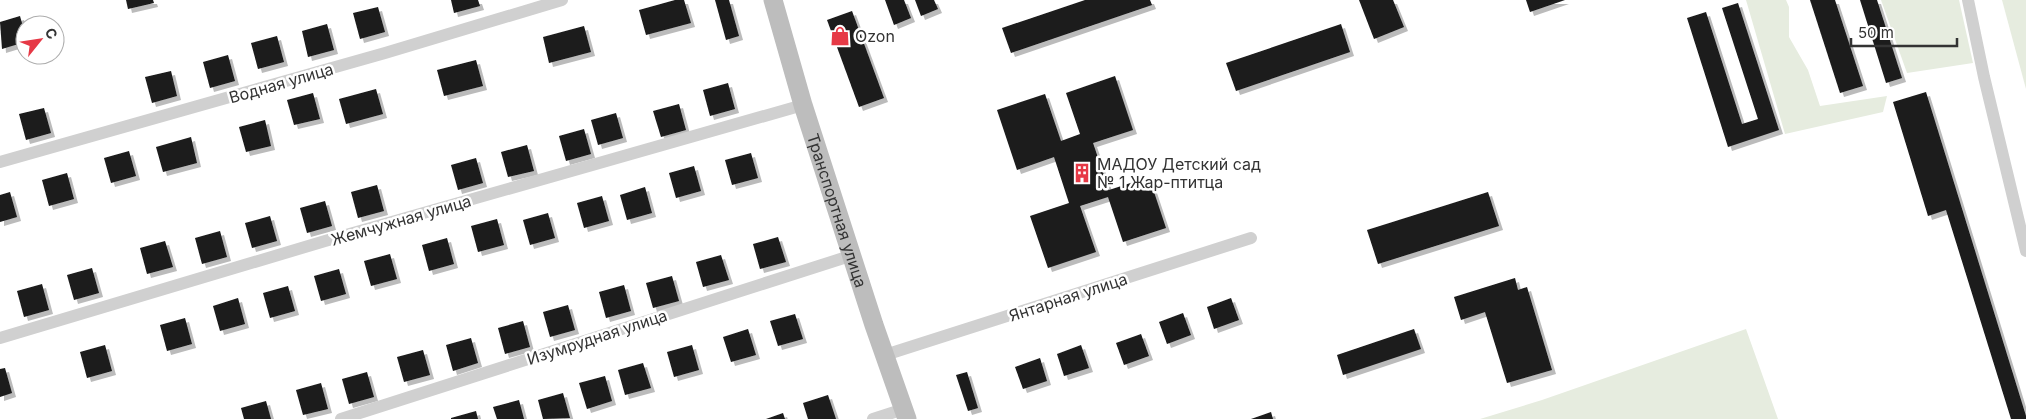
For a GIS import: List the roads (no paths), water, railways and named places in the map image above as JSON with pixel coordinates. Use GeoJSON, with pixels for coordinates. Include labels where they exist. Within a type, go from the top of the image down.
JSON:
{"type":"FeatureCollection","features":[{"type":"Feature","properties":{"kind":"street","name":"Водная улица"},"geometry":{"type":"LineString","coordinates":[[0,162],[385,53],[562,0]]}},
{"type":"Feature","properties":{"kind":"street","name":"Транспортная улица"},"geometry":{"type":"LineString","coordinates":[[773,0],[803,105],[906,414]]}},
{"type":"Feature","properties":{"kind":"street"},"geometry":{"type":"LineString","coordinates":[[1968,0],[1984,77],[2026,251]]}},
{"type":"Feature","properties":{"kind":"street","name":"Жемчужная улица"},"geometry":{"type":"LineString","coordinates":[[0,338],[325,241],[803,105]]}},
{"type":"Feature","properties":{"kind":"street","name":"Янтарная улица"},"geometry":{"type":"LineString","coordinates":[[885,355],[1251,238]]}},
{"type":"Feature","properties":{"kind":"street","name":"Изумрудная улица"},"geometry":{"type":"LineString","coordinates":[[341,419],[853,255]]}},
{"type":"Feature","properties":{"kind":"street"},"geometry":{"type":"LineString","coordinates":[[873,419],[906,414]]}},
{"type":"Feature","properties":{"kind":"place","name":"Ozon"},"geometry":{"type":"Point","coordinates":[840,36]}},
{"type":"Feature","properties":{"kind":"place","name":"МАДОУ Детский сад № 1 Жар-птитца"},"geometry":{"type":"Point","coordinates":[1082,173]}}]}
